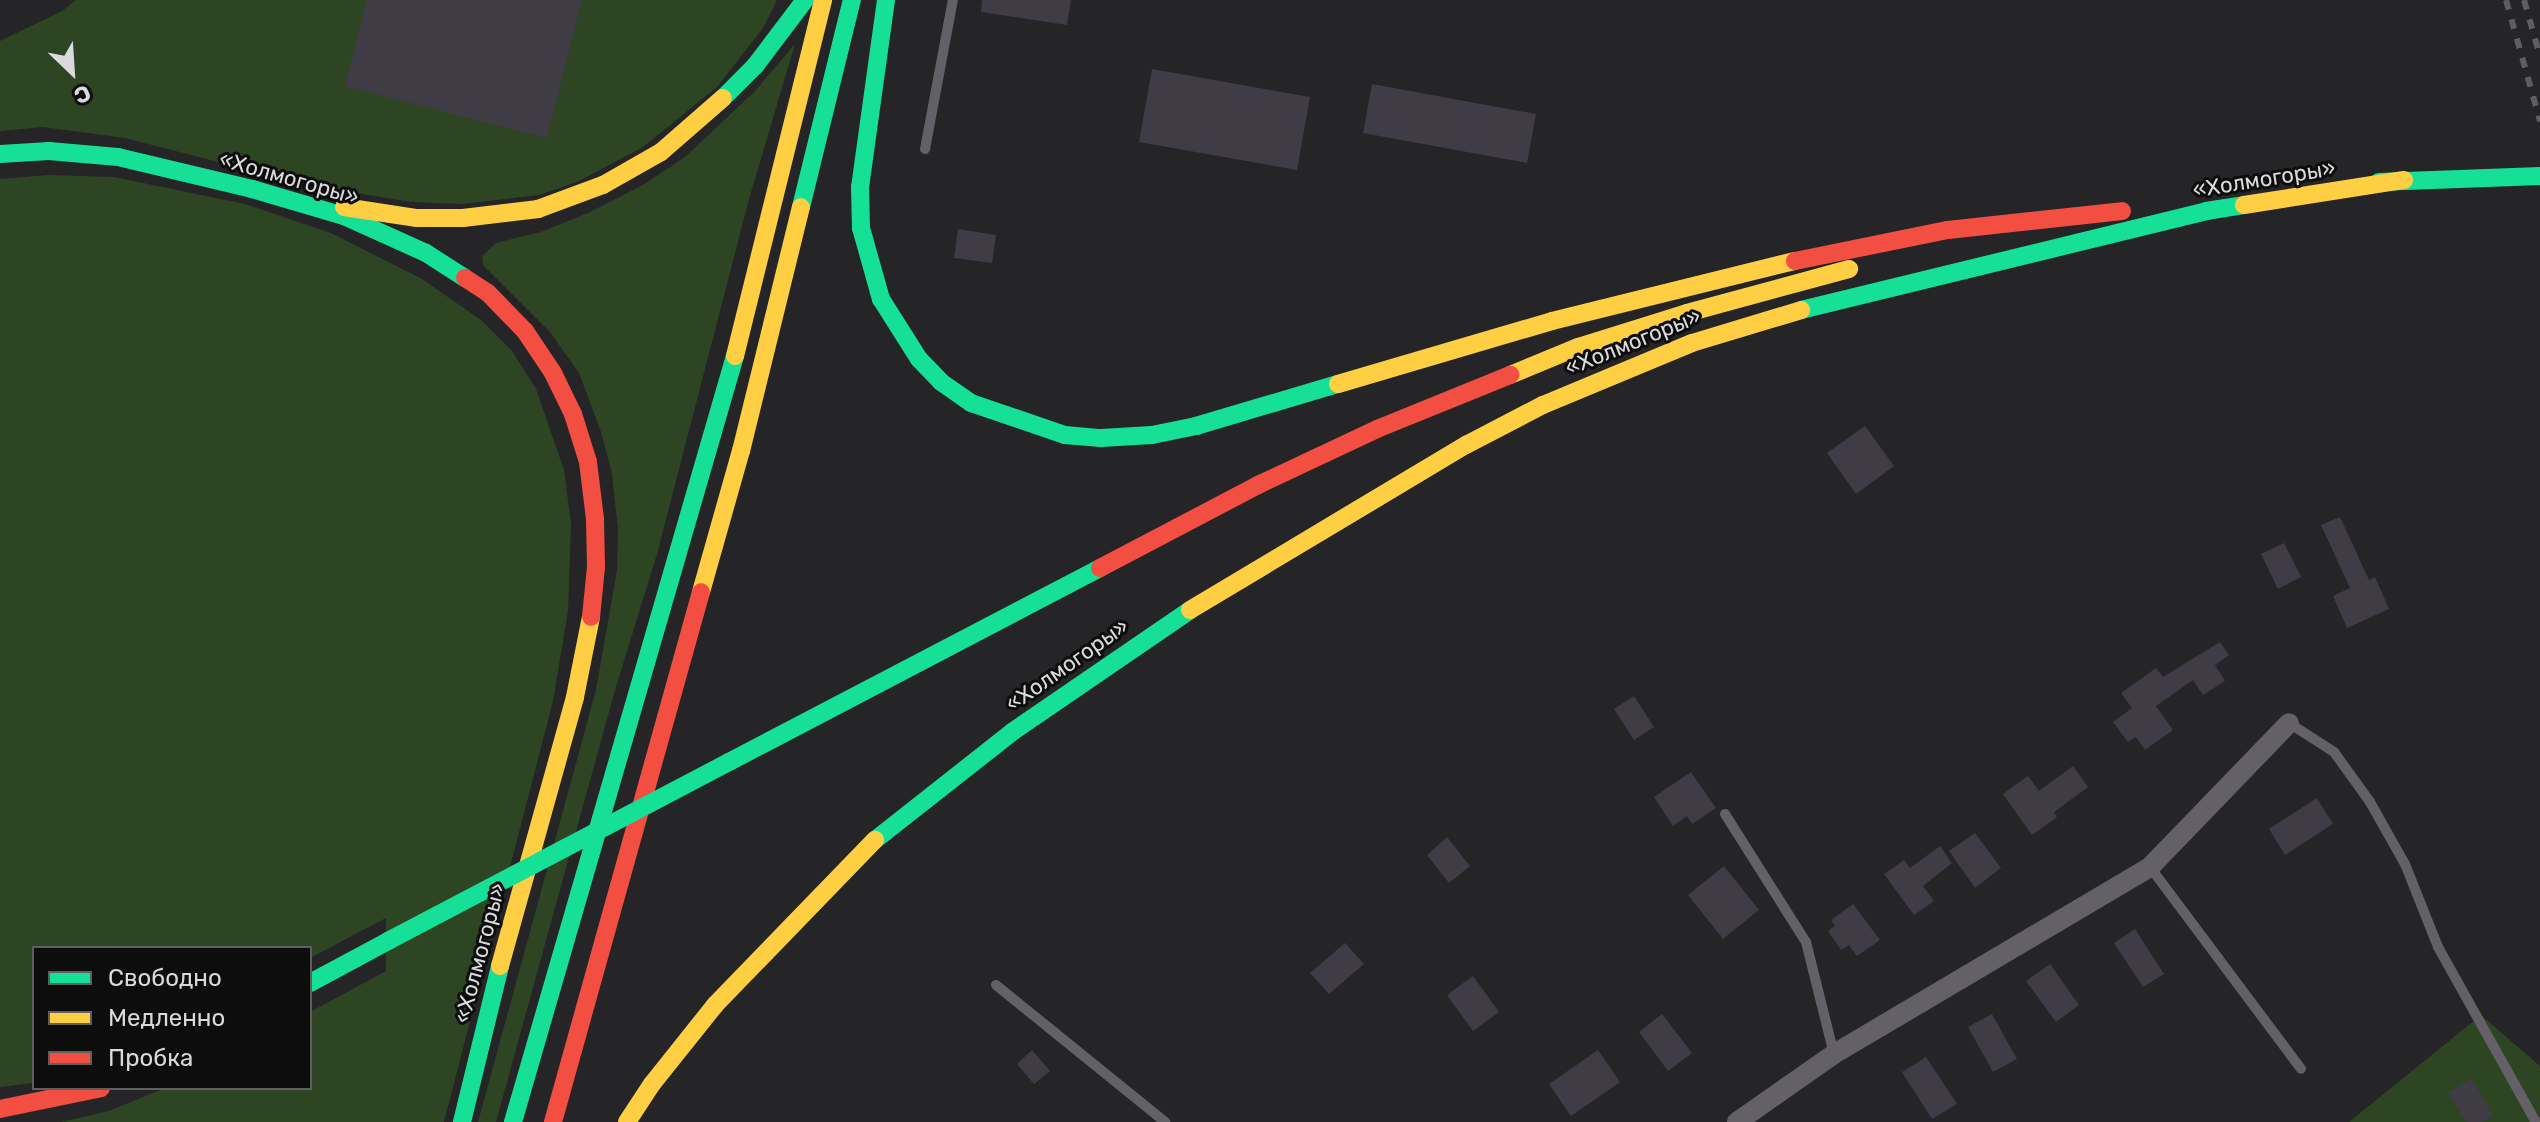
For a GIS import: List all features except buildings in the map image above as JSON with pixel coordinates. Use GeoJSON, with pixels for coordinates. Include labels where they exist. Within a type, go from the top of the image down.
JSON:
{"type":"FeatureCollection","features":[{"type":"Feature","properties":{"kind":"main road"},"geometry":{"type":"LineString","coordinates":[[252,189],[417,218],[505,214],[570,199],[634,169],[686,132],[736,87],[805,0]]}},
{"type":"Feature","properties":{"kind":"main road"},"geometry":{"type":"LineString","coordinates":[[513,1122],[754,291],[823,0]]}},
{"type":"Feature","properties":{"kind":"main road"},"geometry":{"type":"LineString","coordinates":[[553,1122],[741,451],[852,0]]}},
{"type":"Feature","properties":{"kind":"main road"},"geometry":{"type":"LineString","coordinates":[[886,0],[860,187],[861,228],[881,299],[919,359],[941,382],[971,403],[1001,416],[1065,435],[1152,435],[1196,426],[1552,321],[1751,270],[1948,230],[2122,211]]}},
{"type":"Feature","properties":{"kind":"main road","name":"«Холмогоры»"},"geometry":{"type":"LineString","coordinates":[[0,154],[49,151],[118,157],[252,189],[344,216],[426,253],[488,293],[525,331],[553,373],[573,414],[588,462],[596,567],[591,615],[575,697],[495,984],[462,1122]]}},
{"type":"Feature","properties":{"kind":"main road"},"geometry":{"type":"LineString","coordinates":[[2404,180],[2540,176]]}},
{"type":"Feature","properties":{"kind":"main road","name":"«Холмогоры»"},"geometry":{"type":"LineString","coordinates":[[312,982],[1258,485],[1484,383],[1592,343],[1794,283],[1955,243],[2122,211],[2241,195],[2404,180]]}},
{"type":"Feature","properties":{"kind":"main road","name":"«Холмогоры»"},"geometry":{"type":"LineString","coordinates":[[627,1122],[652,1084],[715,1005],[881,834],[1012,732],[1182,615],[1466,445],[1543,405],[1692,343],[1830,301],[2004,256],[2206,211],[2404,180]]}},
{"type":"Feature","properties":{"kind":"main road"},"geometry":{"type":"LineString","coordinates":[[0,1109],[91,1090]]}},
{"type":"Feature","properties":{"kind":"street"},"geometry":{"type":"LineString","coordinates":[[1737,1122],[1834,1054],[2150,867],[2289,723]]}},
{"type":"Feature","properties":{"kind":"lane"},"geometry":{"type":"LineString","coordinates":[[925,149],[953,0]]}},
{"type":"Feature","properties":{"kind":"lane"},"geometry":{"type":"LineString","coordinates":[[2289,723],[2334,752],[2370,802],[2405,864],[2438,947],[2536,1122]]}},
{"type":"Feature","properties":{"kind":"lane"},"geometry":{"type":"LineString","coordinates":[[1725,814],[1806,942],[1834,1054]]}},
{"type":"Feature","properties":{"kind":"lane"},"geometry":{"type":"LineString","coordinates":[[2150,867],[2301,1069]]}},
{"type":"Feature","properties":{"kind":"lane"},"geometry":{"type":"LineString","coordinates":[[996,985],[1165,1122]]}},
{"type":"Feature","properties":{"kind":"green space"},"geometry":{"type":"Polygon","coordinates":[[[76,0],[777,0],[763,28],[717,87],[643,147],[577,182],[539,195],[462,204],[411,202],[307,185],[125,138],[43,127],[0,131],[0,41],[62,11],[76,0]]]}},
{"type":"Feature","properties":{"kind":"green space"},"geometry":{"type":"Polygon","coordinates":[[[795,44],[749,199],[657,554],[615,690],[496,1122],[478,1122],[596,690],[617,570],[618,529],[612,474],[601,432],[579,373],[550,332],[483,265],[482,256],[496,243],[541,232],[588,213],[643,185],[685,157],[755,91],[795,44]]]}},
{"type":"Feature","properties":{"kind":"green space"},"geometry":{"type":"Polygon","coordinates":[[[48,175],[114,177],[245,204],[331,233],[422,279],[481,320],[512,351],[536,389],[564,470],[571,523],[568,611],[553,701],[444,1122],[61,1122],[109,1111],[160,1090],[312,1090],[312,1011],[386,971],[386,918],[312,957],[312,946],[32,946],[32,1083],[0,1087],[0,179],[48,175]]]}},
{"type":"Feature","properties":{"kind":"green space"},"geometry":{"type":"Polygon","coordinates":[[[2481,1015],[2540,1066],[2540,1122],[2349,1122],[2481,1015]]]}},
{"type":"Feature","properties":{"kind":"railway"},"geometry":{"type":"LineString","coordinates":[[2506,0],[2540,121]]}},
{"type":"Feature","properties":{"kind":"railway"},"geometry":{"type":"LineString","coordinates":[[2524,0],[2540,56]]}},
{"type":"Feature","properties":{"kind":"traffic: fast"},"geometry":{"type":"LineString","coordinates":[[723,98],[755,66],[805,0]]}},
{"type":"Feature","properties":{"kind":"traffic: fast"},"geometry":{"type":"LineString","coordinates":[[801,207],[852,0]]}},
{"type":"Feature","properties":{"kind":"traffic: fast"},"geometry":{"type":"LineString","coordinates":[[886,0],[860,187],[861,228],[881,299],[919,359],[941,382],[971,403],[1065,435],[1101,438],[1152,435],[1196,426],[1338,384]]}},
{"type":"Feature","properties":{"kind":"traffic: fast"},"geometry":{"type":"LineString","coordinates":[[0,154],[49,151],[118,157],[252,189],[344,216],[426,253],[465,278]]}},
{"type":"Feature","properties":{"kind":"traffic: fast"},"geometry":{"type":"LineString","coordinates":[[2379,182],[2540,176]]}},
{"type":"Feature","properties":{"kind":"traffic: fast"},"geometry":{"type":"LineString","coordinates":[[1801,310],[2206,211],[2244,205]]}},
{"type":"Feature","properties":{"kind":"traffic: fast"},"geometry":{"type":"LineString","coordinates":[[513,1122],[735,356]]}},
{"type":"Feature","properties":{"kind":"traffic: fast"},"geometry":{"type":"LineString","coordinates":[[729,762],[1100,568]]}},
{"type":"Feature","properties":{"kind":"traffic: fast"},"geometry":{"type":"LineString","coordinates":[[875,840],[1012,732],[1190,610]]}},
{"type":"Feature","properties":{"kind":"traffic: fast"},"geometry":{"type":"LineString","coordinates":[[388,941],[729,762]]}},
{"type":"Feature","properties":{"kind":"traffic: fast"},"geometry":{"type":"LineString","coordinates":[[312,982],[388,941]]}},
{"type":"Feature","properties":{"kind":"traffic: fast"},"geometry":{"type":"LineString","coordinates":[[462,1122],[500,966]]}},
{"type":"Feature","properties":{"kind":"traffic: slow"},"geometry":{"type":"LineString","coordinates":[[735,356],[823,0]]}},
{"type":"Feature","properties":{"kind":"traffic: slow"},"geometry":{"type":"LineString","coordinates":[[344,207],[417,218],[463,218],[538,209],[603,185],[661,152],[723,98]]}},
{"type":"Feature","properties":{"kind":"traffic: slow"},"geometry":{"type":"LineString","coordinates":[[2244,205],[2404,180]]}},
{"type":"Feature","properties":{"kind":"traffic: slow"},"geometry":{"type":"LineString","coordinates":[[701,592],[741,451],[801,207]]}},
{"type":"Feature","properties":{"kind":"traffic: slow"},"geometry":{"type":"LineString","coordinates":[[1338,384],[1552,321],[1795,261]]}},
{"type":"Feature","properties":{"kind":"traffic: slow"},"geometry":{"type":"LineString","coordinates":[[1510,375],[1578,347],[1687,313],[1849,269]]}},
{"type":"Feature","properties":{"kind":"traffic: slow"},"geometry":{"type":"LineString","coordinates":[[1190,610],[1466,445],[1543,405],[1692,343],[1801,310]]}},
{"type":"Feature","properties":{"kind":"traffic: slow"},"geometry":{"type":"LineString","coordinates":[[500,966],[575,697],[591,617]]}},
{"type":"Feature","properties":{"kind":"traffic: slow"},"geometry":{"type":"LineString","coordinates":[[627,1122],[652,1084],[715,1005],[875,840]]}},
{"type":"Feature","properties":{"kind":"traffic: jam"},"geometry":{"type":"LineString","coordinates":[[1795,261],[1948,230],[2122,211]]}},
{"type":"Feature","properties":{"kind":"traffic: jam"},"geometry":{"type":"LineString","coordinates":[[465,278],[488,293],[525,331],[553,373],[573,414],[588,462],[595,519],[596,567],[591,617]]}},
{"type":"Feature","properties":{"kind":"traffic: jam"},"geometry":{"type":"LineString","coordinates":[[1100,568],[1258,485],[1377,429],[1510,375]]}},
{"type":"Feature","properties":{"kind":"traffic: jam"},"geometry":{"type":"LineString","coordinates":[[553,1122],[701,592]]}},
{"type":"Feature","properties":{"kind":"traffic: jam"},"geometry":{"type":"LineString","coordinates":[[0,1109],[91,1090]]}}]}
